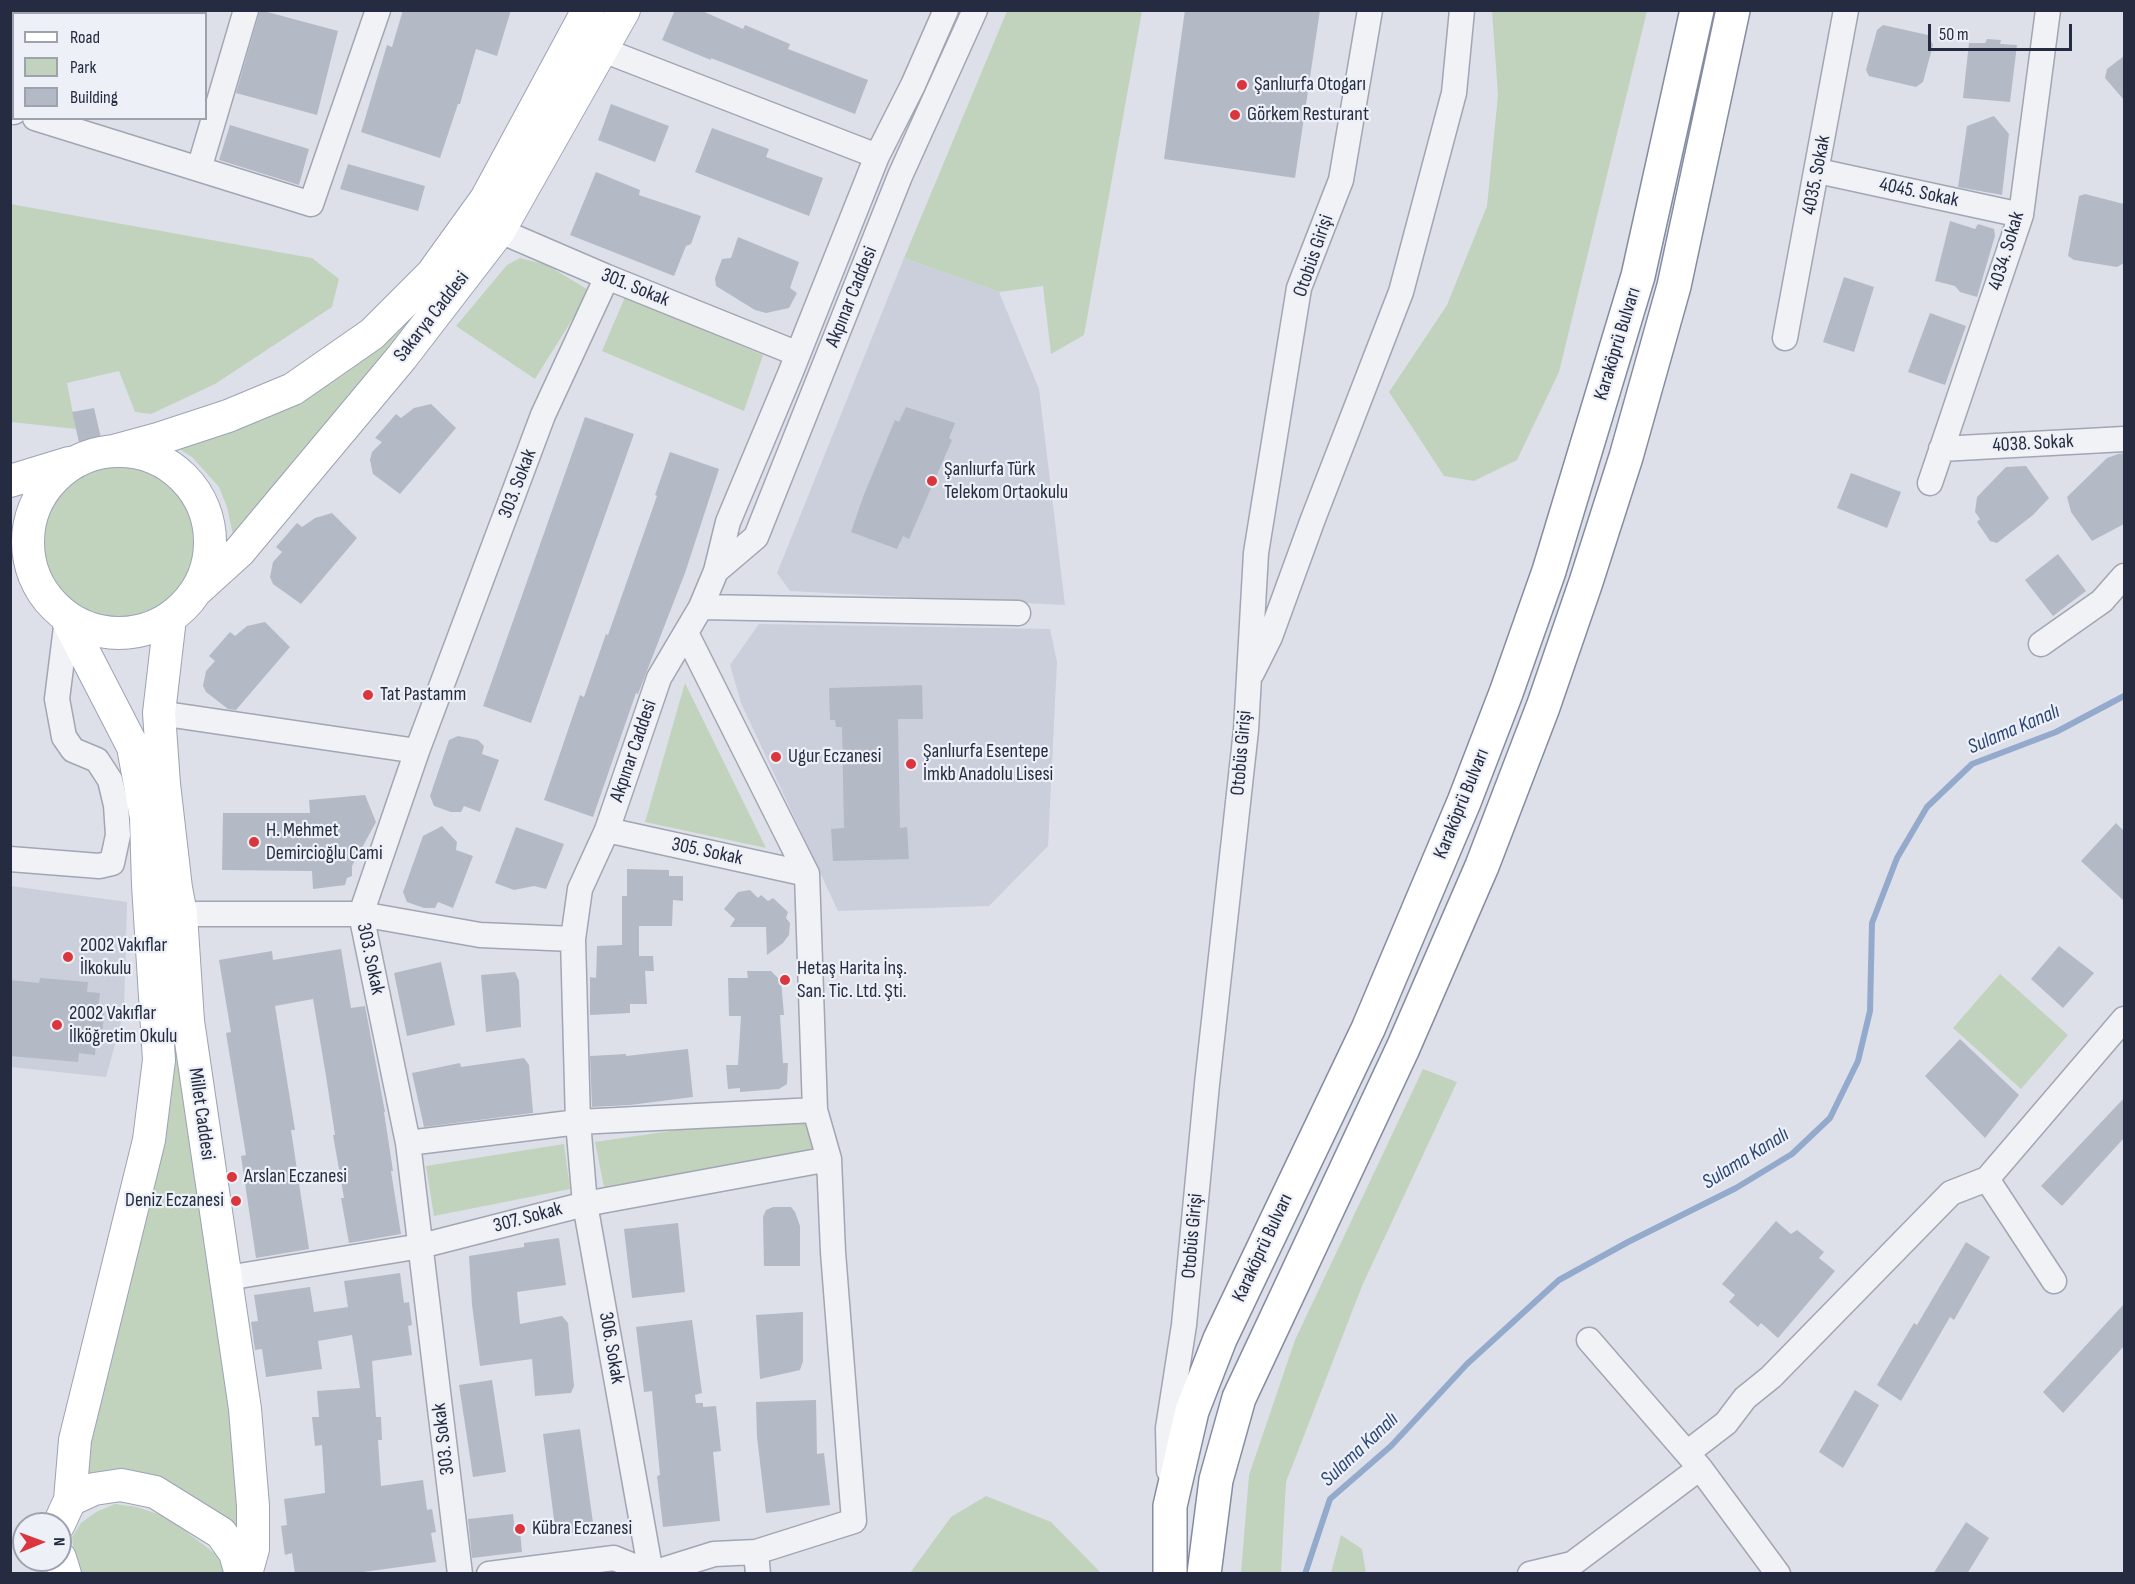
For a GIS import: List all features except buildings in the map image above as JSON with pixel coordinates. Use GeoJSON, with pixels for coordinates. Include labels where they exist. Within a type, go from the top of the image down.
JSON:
{"type":"FeatureCollection","features":[{"type":"Feature","properties":{"kind":"highway"},"geometry":{"type":"LineString","coordinates":[[1686,68],[1690,10]]}},
{"type":"Feature","properties":{"kind":"highway","name":"Karaköprü Bulvarı"},"geometry":{"type":"LineString","coordinates":[[1170,1574],[1170,1506],[1192,1411],[1220,1339],[1368,1029],[1464,802],[1506,693],[1548,571],[1638,276],[1686,68],[1697,10]]}},
{"type":"Feature","properties":{"kind":"highway","name":"Karaköprü Bulvarı"},"geometry":{"type":"LineString","coordinates":[[1204,1574],[1216,1480],[1239,1398],[1403,1048],[1482,866],[1543,707],[1586,582],[1626,457],[1674,286],[1733,10]]}},
{"type":"Feature","properties":{"kind":"highway"},"geometry":{"type":"LineString","coordinates":[[1719,79],[1740,10]]}},
{"type":"Feature","properties":{"kind":"main road","name":"Sakarya Caddesi"},"geometry":{"type":"LineString","coordinates":[[114,451],[228,416],[293,389],[372,334],[432,274],[486,225],[486,199],[588,10]]}},
{"type":"Feature","properties":{"kind":"main road","name":"Sakarya Caddesi"},"geometry":{"type":"LineString","coordinates":[[196,591],[246,543],[402,357],[486,225],[603,50],[624,10]]}},
{"type":"Feature","properties":{"kind":"main road"},"geometry":{"type":"LineString","coordinates":[[10,481],[95,454],[114,451],[142,454],[168,465],[190,484],[204,509],[210,536],[207,565],[196,591],[185,606],[170,618],[146,630],[119,634],[92,630],[57,609],[10,574]]}},
{"type":"Feature","properties":{"kind":"main road"},"geometry":{"type":"LineString","coordinates":[[57,609],[34,577],[28,551],[29,524],[38,499],[54,477],[76,461]]}},
{"type":"Feature","properties":{"kind":"main road","name":"Millet Caddesi"},"geometry":{"type":"LineString","coordinates":[[57,609],[133,747],[188,1021],[245,1409],[253,1506],[253,1549],[246,1574]]}},
{"type":"Feature","properties":{"kind":"main road","name":"Millet Caddesi"},"geometry":{"type":"LineString","coordinates":[[64,1512],[75,1440],[149,1140],[159,1060],[166,914],[176,888],[165,795],[159,713],[170,618]]}},
{"type":"Feature","properties":{"kind":"main road"},"geometry":{"type":"LineString","coordinates":[[64,1512],[94,1489],[121,1485],[154,1492],[221,1533],[235,1553],[240,1574]]}},
{"type":"Feature","properties":{"kind":"street"},"geometry":{"type":"LineString","coordinates":[[199,169],[246,10]]}},
{"type":"Feature","properties":{"kind":"street"},"geometry":{"type":"LineString","coordinates":[[41,120],[311,204],[378,10]]}},
{"type":"Feature","properties":{"kind":"street","name":"Akpınar Caddesi"},"geometry":{"type":"LineString","coordinates":[[573,939],[580,889],[607,830],[659,678],[701,606],[716,571],[728,522],[877,156],[913,85],[946,10]]}},
{"type":"Feature","properties":{"kind":"street","name":"Akpınar Caddesi"},"geometry":{"type":"LineString","coordinates":[[716,571],[756,537],[900,176],[975,10]]}},
{"type":"Feature","properties":{"kind":"street","name":"Otobüs Girişi"},"geometry":{"type":"LineString","coordinates":[[1170,1506],[1168,1428],[1184,1325],[1207,1083],[1246,730],[1256,553],[1299,288],[1341,180],[1370,10]]}},
{"type":"Feature","properties":{"kind":"street"},"geometry":{"type":"LineString","coordinates":[[1248,680],[1270,637],[1401,292],[1454,93],[1462,10]]}},
{"type":"Feature","properties":{"kind":"street","name":"4035. Sokak"},"geometry":{"type":"LineString","coordinates":[[1785,338],[1818,171],[1846,10]]}},
{"type":"Feature","properties":{"kind":"street","name":"4034. Sokak"},"geometry":{"type":"LineString","coordinates":[[1930,483],[2021,215],[2048,10]]}},
{"type":"Feature","properties":{"kind":"street"},"geometry":{"type":"LineString","coordinates":[[603,50],[877,156]]}},
{"type":"Feature","properties":{"kind":"street","name":"4045. Sokak"},"geometry":{"type":"LineString","coordinates":[[1818,171],[2021,215]]}},
{"type":"Feature","properties":{"kind":"street","name":"301. Sokak"},"geometry":{"type":"LineString","coordinates":[[486,225],[606,277],[798,354]]}},
{"type":"Feature","properties":{"kind":"street","name":"303. Sokak"},"geometry":{"type":"LineString","coordinates":[[460,1574],[408,1143],[361,914],[417,751],[543,416],[606,277]]}},
{"type":"Feature","properties":{"kind":"street","name":"4038. Sokak"},"geometry":{"type":"LineString","coordinates":[[1941,449],[2124,439]]}},
{"type":"Feature","properties":{"kind":"street"},"geometry":{"type":"LineString","coordinates":[[2041,644],[2102,601],[2124,576]]}},
{"type":"Feature","properties":{"kind":"street"},"geometry":{"type":"LineString","coordinates":[[701,606],[1018,614]]}},
{"type":"Feature","properties":{"kind":"street"},"geometry":{"type":"LineString","coordinates":[[10,859],[99,866],[112,863],[118,835],[116,805],[110,780],[97,760],[73,750],[63,737],[57,699],[57,609]]}},
{"type":"Feature","properties":{"kind":"street"},"geometry":{"type":"LineString","coordinates":[[489,1574],[614,1558],[651,1573],[716,1564],[757,1563],[854,1521],[833,1252],[829,1159],[815,1110],[807,874],[686,633]]}},
{"type":"Feature","properties":{"kind":"street"},"geometry":{"type":"LineString","coordinates":[[159,713],[417,751]]}},
{"type":"Feature","properties":{"kind":"street","name":"305. Sokak"},"geometry":{"type":"LineString","coordinates":[[607,830],[807,874]]}},
{"type":"Feature","properties":{"kind":"street"},"geometry":{"type":"LineString","coordinates":[[166,914],[361,914],[480,935],[573,939]]}},
{"type":"Feature","properties":{"kind":"street","name":"306. Sokak"},"geometry":{"type":"LineString","coordinates":[[573,939],[578,1122],[585,1204],[651,1573]]}},
{"type":"Feature","properties":{"kind":"street"},"geometry":{"type":"LineString","coordinates":[[1530,1574],[1575,1569],[1694,1461],[1745,1398],[1771,1377],[1951,1193],[1987,1179],[2124,1019]]}},
{"type":"Feature","properties":{"kind":"street"},"geometry":{"type":"LineString","coordinates":[[408,1143],[578,1122],[815,1110]]}},
{"type":"Feature","properties":{"kind":"street","name":"307. Sokak"},"geometry":{"type":"LineString","coordinates":[[227,1278],[422,1246],[585,1204],[829,1159]]}},
{"type":"Feature","properties":{"kind":"street"},"geometry":{"type":"LineString","coordinates":[[1987,1179],[2054,1281]]}},
{"type":"Feature","properties":{"kind":"street"},"geometry":{"type":"LineString","coordinates":[[1589,1340],[1694,1461],[1778,1574]]}},
{"type":"Feature","properties":{"kind":"shaded area","name":"Şanlıurfa Türk Telekom Ortaokulu"},"geometry":{"type":"Polygon","coordinates":[[[904,258],[999,292],[1039,389],[1065,605],[790,591],[777,573],[904,258]]]}},
{"type":"Feature","properties":{"kind":"shaded area","name":"Şanlıurfa Esentepe İmkb Anadolu Lisesi"},"geometry":{"type":"Polygon","coordinates":[[[759,624],[1050,629],[1057,662],[1048,846],[989,906],[838,911],[741,703],[730,665],[759,624]]]}},
{"type":"Feature","properties":{"kind":"shaded area","name":"2002 Vakıflar İlkokulu"},"geometry":{"type":"Polygon","coordinates":[[[11,886],[127,902],[124,1012],[106,1077],[11,1067],[11,886]]]}},
{"type":"Feature","properties":{"kind":"green space"},"geometry":{"type":"Polygon","coordinates":[[[1007,11],[1142,11],[1084,335],[1051,354],[1043,286],[999,292],[904,258],[1007,11]]]}},
{"type":"Feature","properties":{"kind":"green space"},"geometry":{"type":"Polygon","coordinates":[[[1492,11],[1647,11],[1559,372],[1517,460],[1474,481],[1444,476],[1389,392],[1447,305],[1487,206],[1498,95],[1492,11]]]}},
{"type":"Feature","properties":{"kind":"green space"},"geometry":{"type":"Polygon","coordinates":[[[10,204],[312,258],[339,279],[332,307],[215,384],[151,414],[135,412],[119,371],[67,383],[76,429],[11,422],[10,204]]]}},
{"type":"Feature","properties":{"kind":"green space"},"geometry":{"type":"Polygon","coordinates":[[[520,258],[547,265],[590,291],[535,379],[456,326],[507,265],[520,258]]]}},
{"type":"Feature","properties":{"kind":"green space"},"geometry":{"type":"Polygon","coordinates":[[[441,294],[233,535],[227,507],[219,487],[192,457],[176,447],[441,294]]]}},
{"type":"Feature","properties":{"kind":"green space"},"geometry":{"type":"Polygon","coordinates":[[[625,297],[763,355],[744,411],[602,351],[625,297]]]}},
{"type":"Feature","properties":{"kind":"green space"},"geometry":{"type":"Polygon","coordinates":[[[118,466],[147,472],[172,488],[188,513],[194,542],[188,571],[172,596],[147,612],[118,618],[89,612],[64,596],[48,571],[42,542],[48,513],[64,488],[89,472],[118,466]]]}},
{"type":"Feature","properties":{"kind":"green space"},"geometry":{"type":"Polygon","coordinates":[[[685,683],[766,848],[645,822],[685,683]]]}},
{"type":"Feature","properties":{"kind":"green space"},"geometry":{"type":"Polygon","coordinates":[[[177,972],[236,1462],[240,1532],[81,1484],[147,1208],[174,1037],[177,972]]]}},
{"type":"Feature","properties":{"kind":"green space"},"geometry":{"type":"Polygon","coordinates":[[[2000,974],[2068,1035],[2021,1089],[1953,1028],[2000,974]]]}},
{"type":"Feature","properties":{"kind":"green space"},"geometry":{"type":"Polygon","coordinates":[[[1423,1069],[1457,1082],[1362,1286],[1286,1482],[1281,1573],[1241,1573],[1249,1475],[1295,1340],[1423,1069]]]}},
{"type":"Feature","properties":{"kind":"green space"},"geometry":{"type":"Polygon","coordinates":[[[815,1110],[819,1149],[604,1187],[595,1142],[815,1110]]]}},
{"type":"Feature","properties":{"kind":"green space"},"geometry":{"type":"Polygon","coordinates":[[[564,1144],[570,1189],[434,1216],[426,1166],[564,1144]]]}},
{"type":"Feature","properties":{"kind":"green space"},"geometry":{"type":"Polygon","coordinates":[[[986,1496],[1051,1522],[1101,1573],[910,1573],[951,1517],[986,1496]]]}},
{"type":"Feature","properties":{"kind":"green space"},"geometry":{"type":"Polygon","coordinates":[[[115,1504],[137,1507],[167,1517],[217,1555],[226,1573],[76,1573],[72,1537],[81,1523],[96,1512],[115,1504]]]}},
{"type":"Feature","properties":{"kind":"green space"},"geometry":{"type":"Polygon","coordinates":[[[1341,1535],[1362,1549],[1366,1573],[1331,1573],[1341,1535]]]}},
{"type":"Feature","properties":{"kind":"waterway","name":"Sulama Kanalı"},"geometry":{"type":"LineString","coordinates":[[1305,1574],[1330,1499],[1391,1446],[1467,1364],[1559,1280],[1628,1242],[1736,1188],[1792,1154],[1830,1118],[1858,1061],[1870,1011],[1872,923],[1897,858],[1927,807],[1972,764],[2056,732],[2124,696]]}},
{"type":"Feature","properties":{"kind":"place","name":"Şanlıurfa Otogarı"},"geometry":{"type":"Point","coordinates":[1242,85]}},
{"type":"Feature","properties":{"kind":"place","name":"Görkem Resturant"},"geometry":{"type":"Point","coordinates":[1235,115]}},
{"type":"Feature","properties":{"kind":"place","name":"Şanlıurfa Türk Telekom Ortaokulu"},"geometry":{"type":"Point","coordinates":[932,481]}},
{"type":"Feature","properties":{"kind":"place","name":"Tat Pastamm"},"geometry":{"type":"Point","coordinates":[368,695]}},
{"type":"Feature","properties":{"kind":"place","name":"Ugur Eczanesi"},"geometry":{"type":"Point","coordinates":[776,757]}},
{"type":"Feature","properties":{"kind":"place","name":"Şanlıurfa Esentepe İmkb Anadolu Lisesi"},"geometry":{"type":"Point","coordinates":[911,764]}},
{"type":"Feature","properties":{"kind":"place","name":"H. Mehmet Demircioğlu Cami"},"geometry":{"type":"Point","coordinates":[254,842]}},
{"type":"Feature","properties":{"kind":"place","name":"2002 Vakıflar İlkokulu"},"geometry":{"type":"Point","coordinates":[68,957]}},
{"type":"Feature","properties":{"kind":"place","name":"Hetaş Harita İnş. San. Tic. Ltd. Şti."},"geometry":{"type":"Point","coordinates":[785,980]}},
{"type":"Feature","properties":{"kind":"place","name":"2002 Vakıflar İlköğretim Okulu"},"geometry":{"type":"Point","coordinates":[57,1025]}},
{"type":"Feature","properties":{"kind":"place","name":"Arslan Eczanesi"},"geometry":{"type":"Point","coordinates":[232,1177]}},
{"type":"Feature","properties":{"kind":"place","name":"Deniz Eczanesi"},"geometry":{"type":"Point","coordinates":[236,1201]}},
{"type":"Feature","properties":{"kind":"place","name":"Kübra Eczanesi"},"geometry":{"type":"Point","coordinates":[520,1529]}}]}
